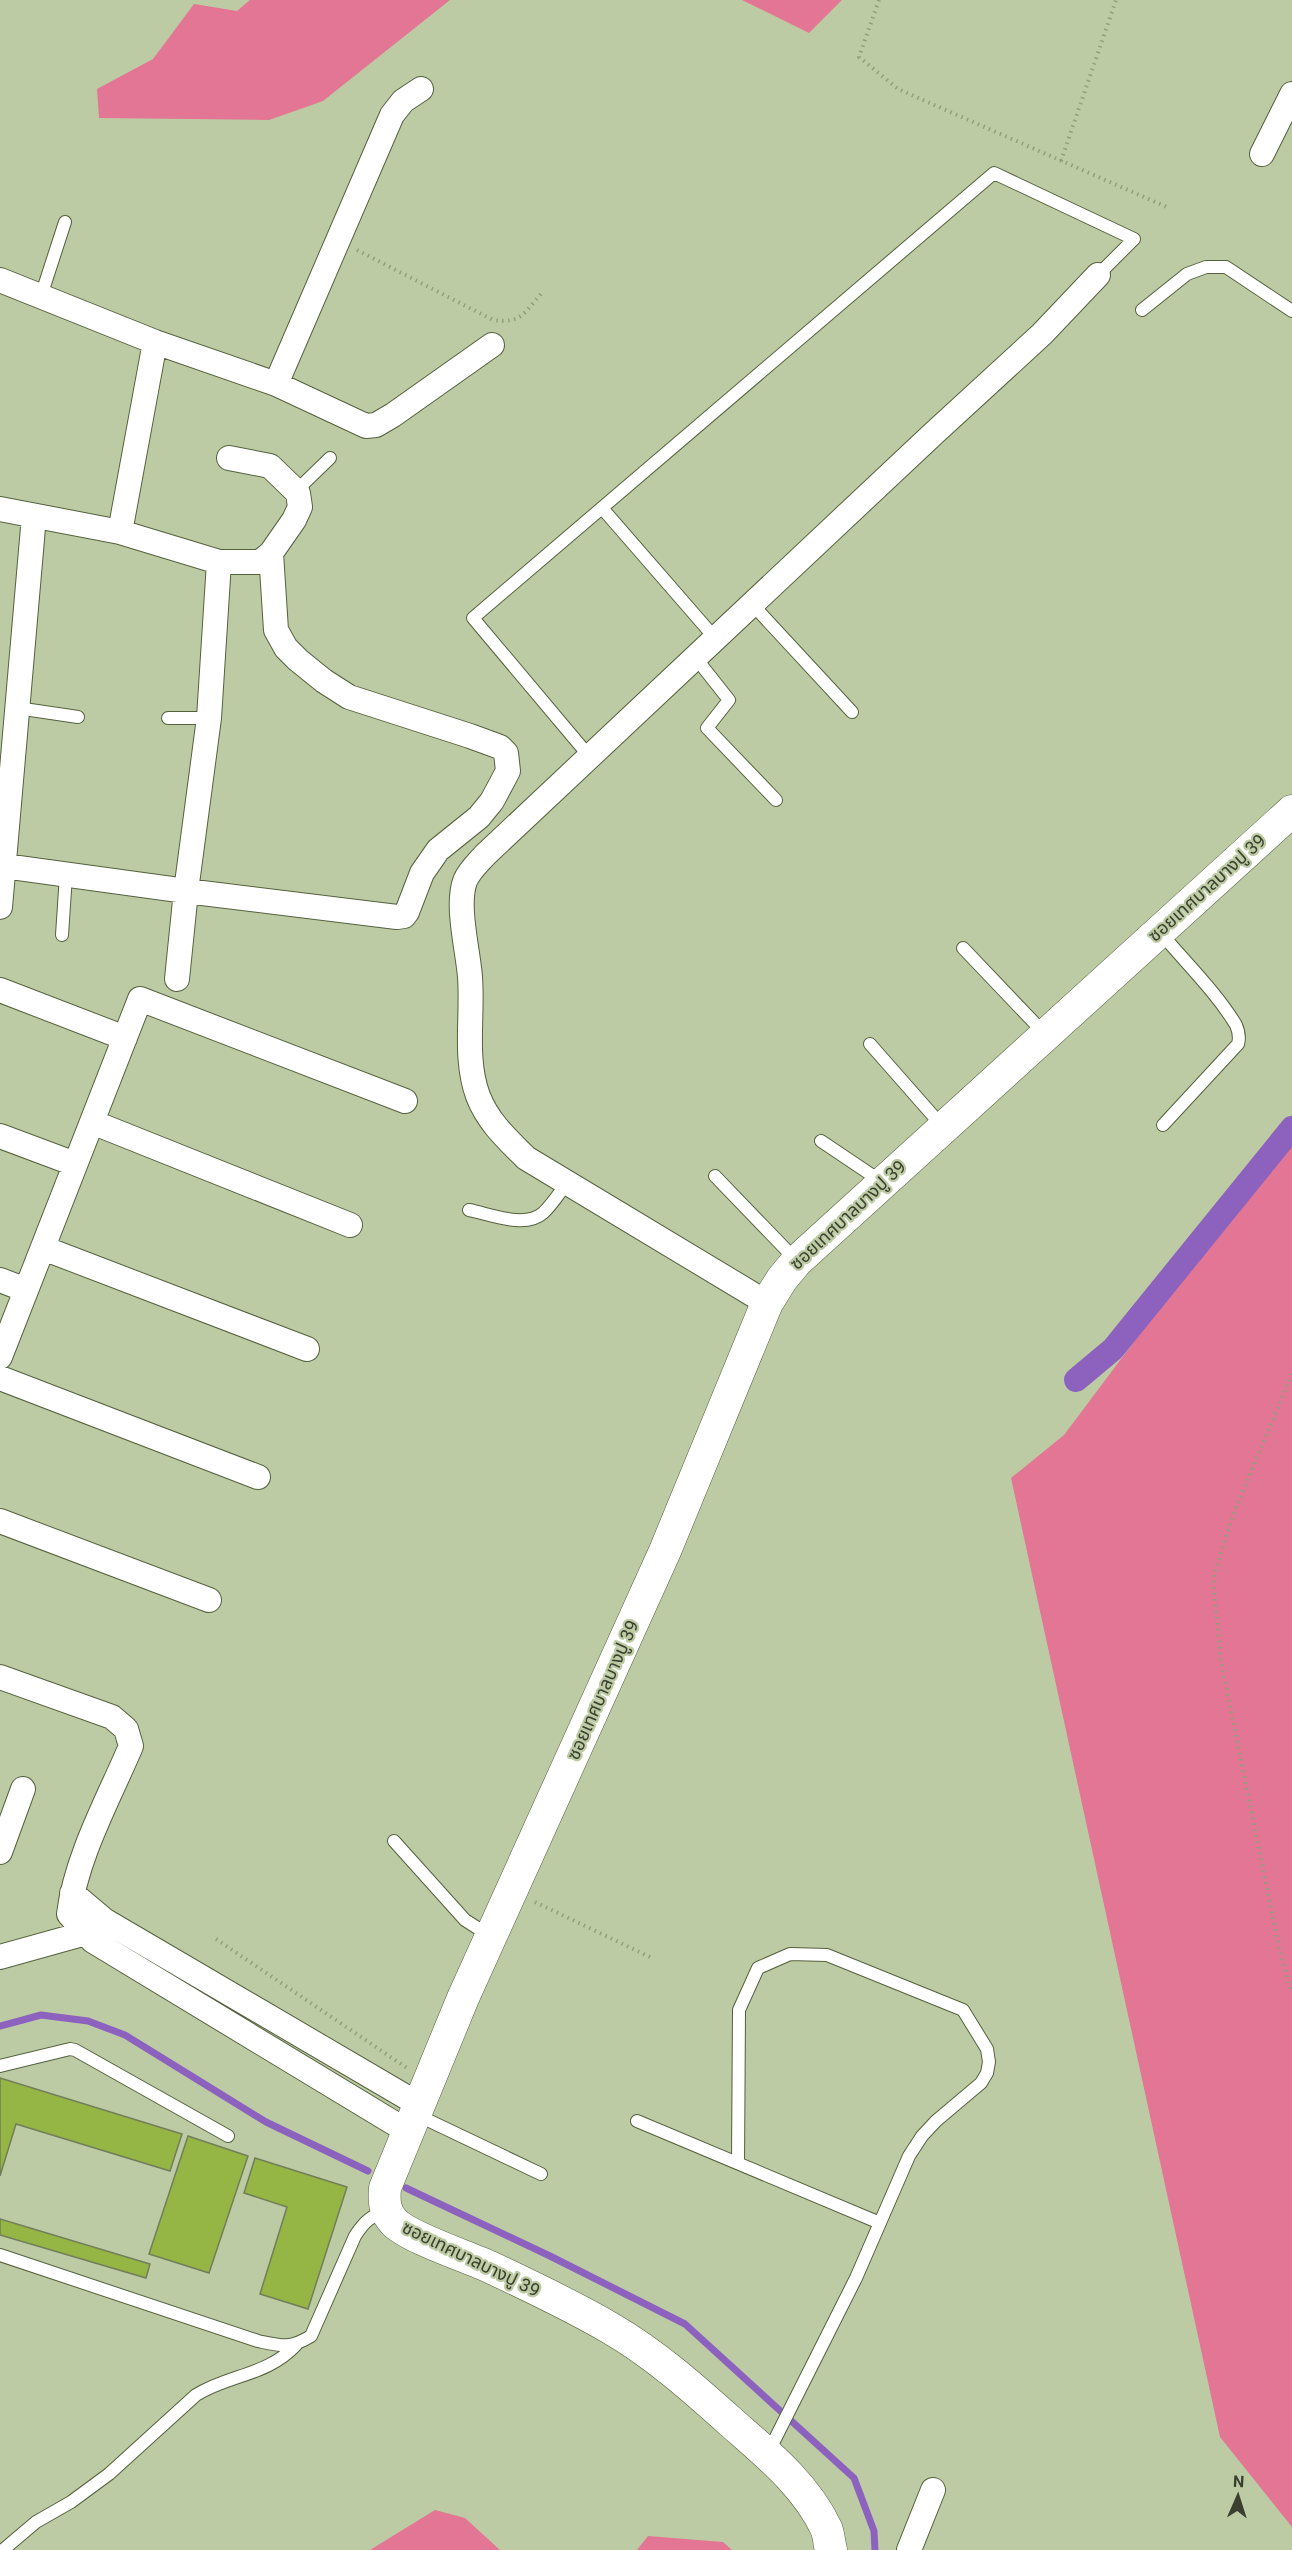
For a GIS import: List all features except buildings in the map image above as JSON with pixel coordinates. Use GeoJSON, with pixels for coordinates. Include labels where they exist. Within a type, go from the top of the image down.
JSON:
{"type":"FeatureCollection","features":[{"type":"Feature","properties":{"kind":"street"},"geometry":{"type":"LineString","coordinates":[[276,384],[392,115],[403,101],[421,89]]}},
{"type":"Feature","properties":{"kind":"street"},"geometry":{"type":"LineString","coordinates":[[1262,154],[1292,94]]}},
{"type":"Feature","properties":{"kind":"street"},"geometry":{"type":"LineString","coordinates":[[767,1302],[526,1158],[495,1128],[478,1097],[472,1073],[471,979],[462,903],[465,881],[474,867],[589,756],[1004,371],[1098,275]]}},
{"type":"Feature","properties":{"kind":"street"},"geometry":{"type":"LineString","coordinates":[[0,280],[155,342],[276,384],[364,426],[373,426],[393,415],[492,345]]}},
{"type":"Feature","properties":{"kind":"street"},"geometry":{"type":"LineString","coordinates":[[120,532],[155,342]]}},
{"type":"Feature","properties":{"kind":"street"},"geometry":{"type":"LineString","coordinates":[[0,509],[120,532],[219,562],[260,562],[270,554],[294,520],[300,507],[300,500],[296,491],[270,466],[229,458]]}},
{"type":"Feature","properties":{"kind":"street"},"geometry":{"type":"LineString","coordinates":[[0,907],[34,516]]}},
{"type":"Feature","properties":{"kind":"street"},"geometry":{"type":"LineString","coordinates":[[4,866],[186,891],[404,916],[412,902],[422,873],[438,850],[479,817],[492,801],[508,771],[506,753],[500,747],[349,697],[298,660],[286,648],[276,630],[270,554]]}},
{"type":"Feature","properties":{"kind":"street"},"geometry":{"type":"LineString","coordinates":[[177,979],[209,718],[219,562]]}},
{"type":"Feature","properties":{"kind":"street","name":"ซอยเทศบาลบางปู 39"},"geometry":{"type":"LineString","coordinates":[[831,2550],[826,2529],[773,2441],[700,2394],[647,2352],[610,2328],[492,2268],[409,2232],[394,2222],[387,2212],[383,2201],[385,2188],[491,1937],[665,1551],[767,1302],[782,1279],[797,1261],[882,1182],[1292,811]]}},
{"type":"Feature","properties":{"kind":"street"},"geometry":{"type":"LineString","coordinates":[[0,990],[125,1038]]}},
{"type":"Feature","properties":{"kind":"street"},"geometry":{"type":"LineString","coordinates":[[0,1357],[140,999],[405,1101]]}},
{"type":"Feature","properties":{"kind":"street"},"geometry":{"type":"LineString","coordinates":[[92,1122],[350,1225]]}},
{"type":"Feature","properties":{"kind":"street"},"geometry":{"type":"LineString","coordinates":[[0,1136],[75,1164]]}},
{"type":"Feature","properties":{"kind":"street"},"geometry":{"type":"LineString","coordinates":[[43,1248],[307,1348]]}},
{"type":"Feature","properties":{"kind":"street"},"geometry":{"type":"LineString","coordinates":[[0,1280],[26,1290]]}},
{"type":"Feature","properties":{"kind":"street"},"geometry":{"type":"LineString","coordinates":[[0,1378],[258,1477]]}},
{"type":"Feature","properties":{"kind":"street"},"geometry":{"type":"LineString","coordinates":[[0,1521],[209,1600]]}},
{"type":"Feature","properties":{"kind":"street"},"geometry":{"type":"LineString","coordinates":[[0,1677],[112,1717],[126,1729],[131,1746],[85,1854],[72,1893],[69,1914],[93,1941],[417,2108]]}},
{"type":"Feature","properties":{"kind":"street"},"geometry":{"type":"LineString","coordinates":[[0,1852],[23,1789]]}},
{"type":"Feature","properties":{"kind":"street"},"geometry":{"type":"LineString","coordinates":[[72,1893],[104,1920],[417,2108]]}},
{"type":"Feature","properties":{"kind":"street"},"geometry":{"type":"LineString","coordinates":[[0,1957],[86,1933]]}},
{"type":"Feature","properties":{"kind":"street"},"geometry":{"type":"LineString","coordinates":[[909,2550],[933,2490]]}},
{"type":"Feature","properties":{"kind":"lane"},"geometry":{"type":"LineString","coordinates":[[589,756],[473,618],[994,173],[1134,238],[1098,275]]}},
{"type":"Feature","properties":{"kind":"lane"},"geometry":{"type":"LineString","coordinates":[[41,296],[65,222]]}},
{"type":"Feature","properties":{"kind":"lane"},"geometry":{"type":"LineString","coordinates":[[1142,309],[1187,274],[1206,267],[1226,267],[1292,311]]}},
{"type":"Feature","properties":{"kind":"lane"},"geometry":{"type":"LineString","coordinates":[[296,491],[330,458]]}},
{"type":"Feature","properties":{"kind":"lane"},"geometry":{"type":"LineString","coordinates":[[602,508],[716,638]]}},
{"type":"Feature","properties":{"kind":"lane"},"geometry":{"type":"LineString","coordinates":[[752,604],[852,712]]}},
{"type":"Feature","properties":{"kind":"lane"},"geometry":{"type":"LineString","coordinates":[[694,657],[729,700],[707,728],[776,800]]}},
{"type":"Feature","properties":{"kind":"lane"},"geometry":{"type":"LineString","coordinates":[[17,708],[78,717]]}},
{"type":"Feature","properties":{"kind":"lane"},"geometry":{"type":"LineString","coordinates":[[168,718],[209,718]]}},
{"type":"Feature","properties":{"kind":"lane"},"geometry":{"type":"LineString","coordinates":[[62,935],[66,875]]}},
{"type":"Feature","properties":{"kind":"lane"},"geometry":{"type":"LineString","coordinates":[[1159,931],[1236,1025],[1239,1038],[1238,1044],[1163,1125]]}},
{"type":"Feature","properties":{"kind":"lane"},"geometry":{"type":"LineString","coordinates":[[963,948],[1045,1034]]}},
{"type":"Feature","properties":{"kind":"lane"},"geometry":{"type":"LineString","coordinates":[[870,1044],[943,1127]]}},
{"type":"Feature","properties":{"kind":"lane"},"geometry":{"type":"LineString","coordinates":[[821,1141],[882,1182]]}},
{"type":"Feature","properties":{"kind":"lane"},"geometry":{"type":"LineString","coordinates":[[715,1176],[797,1261]]}},
{"type":"Feature","properties":{"kind":"lane"},"geometry":{"type":"LineString","coordinates":[[469,1210],[520,1220],[533,1219],[543,1214],[567,1183]]}},
{"type":"Feature","properties":{"kind":"lane"},"geometry":{"type":"LineString","coordinates":[[394,1841],[465,1920],[491,1937]]}},
{"type":"Feature","properties":{"kind":"lane"},"geometry":{"type":"LineString","coordinates":[[738,2163],[739,2010],[758,1968],[790,1954],[827,1956],[963,2010],[987,2049],[987,2073],[981,2083],[936,2121],[922,2136],[909,2156],[856,2278],[773,2441]]}},
{"type":"Feature","properties":{"kind":"lane"},"geometry":{"type":"LineString","coordinates":[[0,2066],[70,2049],[75,2050],[228,2136]]}},
{"type":"Feature","properties":{"kind":"lane"},"geometry":{"type":"LineString","coordinates":[[417,2108],[541,2174]]}},
{"type":"Feature","properties":{"kind":"lane"},"geometry":{"type":"LineString","coordinates":[[637,2121],[880,2223]]}},
{"type":"Feature","properties":{"kind":"lane"},"geometry":{"type":"LineString","coordinates":[[3,2550],[36,2522],[71,2502],[109,2474],[196,2395],[212,2385],[267,2368],[311,2336],[355,2236],[363,2223],[372,2216],[387,2212]]}},
{"type":"Feature","properties":{"kind":"lane"},"geometry":{"type":"LineString","coordinates":[[0,2256],[258,2341],[284,2346],[296,2345]]}},
{"type":"Feature","properties":{"kind":"path"},"geometry":{"type":"LineString","coordinates":[[879,0],[859,57],[898,89],[1169,208]]}},
{"type":"Feature","properties":{"kind":"path"},"geometry":{"type":"LineString","coordinates":[[1061,161],[1116,0]]}},
{"type":"Feature","properties":{"kind":"path"},"geometry":{"type":"LineString","coordinates":[[337,240],[494,320],[509,322],[521,316],[541,294]]}},
{"type":"Feature","properties":{"kind":"path"},"geometry":{"type":"LineString","coordinates":[[1292,1374],[1232,1517],[1213,1579],[1221,1661],[1281,1957],[1292,1993]]}},
{"type":"Feature","properties":{"kind":"path"},"geometry":{"type":"LineString","coordinates":[[512,1891],[652,1958]]}},
{"type":"Feature","properties":{"kind":"path"},"geometry":{"type":"LineString","coordinates":[[216,1939],[417,2108]]}},
{"type":"Feature","properties":{"kind":"shaded area"},"geometry":{"type":"Polygon","coordinates":[[[250,0],[450,0],[323,101],[269,120],[99,118],[97,89],[153,59],[194,4],[237,11],[250,0]]]}},
{"type":"Feature","properties":{"kind":"shaded area"},"geometry":{"type":"Polygon","coordinates":[[[742,0],[842,0],[809,33],[742,0]]]}},
{"type":"Feature","properties":{"kind":"shaded area"},"geometry":{"type":"Polygon","coordinates":[[[1292,1131],[1292,2527],[1220,2437],[1011,1478],[1064,1435],[1292,1131]]]}},
{"type":"Feature","properties":{"kind":"shaded area"},"geometry":{"type":"Polygon","coordinates":[[[435,2510],[465,2518],[500,2550],[370,2550],[435,2510]]]}},
{"type":"Feature","properties":{"kind":"shaded area"},"geometry":{"type":"Polygon","coordinates":[[[648,2536],[723,2542],[732,2550],[637,2550],[648,2536]]]}},
{"type":"Feature","properties":{"kind":"waterway"},"geometry":{"type":"LineString","coordinates":[[1076,1380],[1113,1349],[1292,1128]]}},
{"type":"Feature","properties":{"kind":"waterway"},"geometry":{"type":"LineString","coordinates":[[0,2026],[41,2015],[88,2021],[125,2035],[266,2122],[368,2171]]}},
{"type":"Feature","properties":{"kind":"waterway"},"geometry":{"type":"LineString","coordinates":[[406,2188],[550,2256],[685,2324],[854,2478],[874,2531],[875,2550]]}}]}
